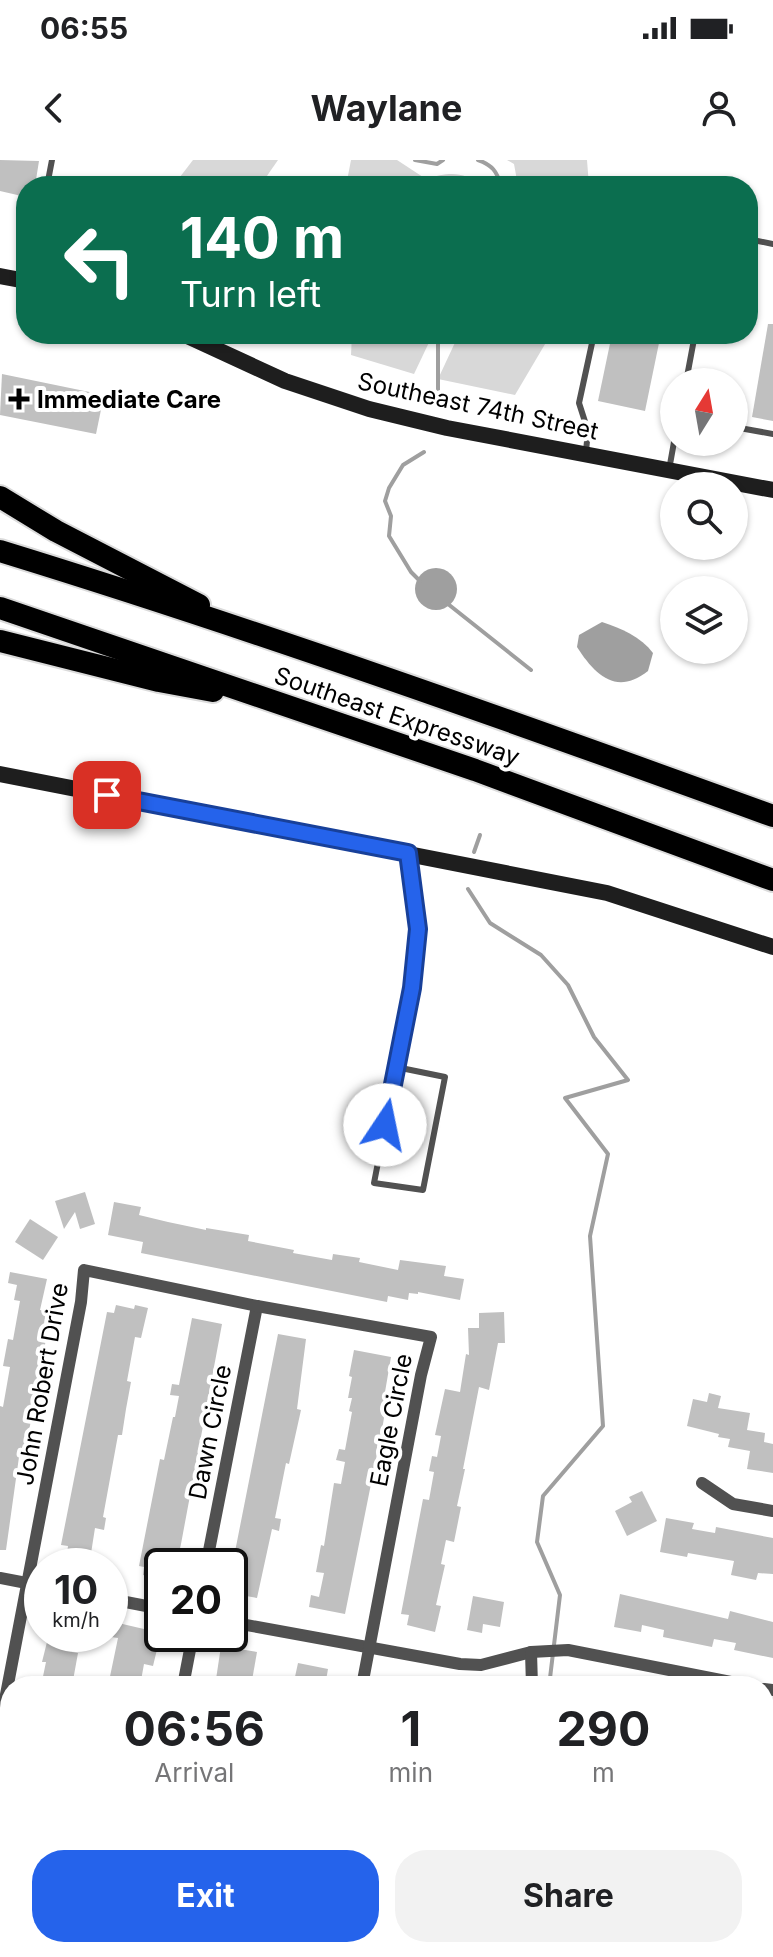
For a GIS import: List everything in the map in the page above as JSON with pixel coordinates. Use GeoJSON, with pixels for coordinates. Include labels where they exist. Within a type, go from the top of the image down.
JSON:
{"type":"FeatureCollection","features":[{"type":"Feature","properties":{"kind":"highway"},"geometry":{"type":"LineString","coordinates":[[0,497],[56,531],[246,631]]}},
{"type":"Feature","properties":{"kind":"highway","name":"Southeast Expressway"},"geometry":{"type":"LineString","coordinates":[[0,551],[246,631],[773,816]]}},
{"type":"Feature","properties":{"kind":"highway","name":"Southeast Expressway"},"geometry":{"type":"LineString","coordinates":[[0,608],[490,775],[773,880]]}},
{"type":"Feature","properties":{"kind":"highway"},"geometry":{"type":"LineString","coordinates":[[0,641],[159,681],[296,707]]}},
{"type":"Feature","properties":{"kind":"street","name":"Southeast 74th Street"},"geometry":{"type":"LineString","coordinates":[[205,344],[285,381],[369,409],[447,428],[773,490]]}},
{"type":"Feature","properties":{"kind":"street"},"geometry":{"type":"LineString","coordinates":[[0,774],[607,893],[773,947]]}},
{"type":"Feature","properties":{"kind":"street","name":"John Robert Drive"},"geometry":{"type":"LineString","coordinates":[[34,1548],[81,1302],[84,1270],[257,1306]]}},
{"type":"Feature","properties":{"kind":"street","name":"Dawn Circle"},"geometry":{"type":"LineString","coordinates":[[210,1548],[257,1306]]}},
{"type":"Feature","properties":{"kind":"street","name":"Eagle Circle"},"geometry":{"type":"LineString","coordinates":[[257,1306],[431,1337],[421,1375],[364,1676]]}},
{"type":"Feature","properties":{"kind":"street"},"geometry":{"type":"LineString","coordinates":[[702,1483],[733,1504],[773,1511]]}},
{"type":"Feature","properties":{"kind":"street"},"geometry":{"type":"LineString","coordinates":[[0,1578],[24,1583]]}},
{"type":"Feature","properties":{"kind":"street","name":"John Robert Drive"},"geometry":{"type":"LineString","coordinates":[[10,1676],[24,1600]]}},
{"type":"Feature","properties":{"kind":"street"},"geometry":{"type":"LineString","coordinates":[[248,1625],[460,1664],[481,1665],[537,1651],[568,1650],[701,1676]]}},
{"type":"Feature","properties":{"kind":"street"},"geometry":{"type":"LineString","coordinates":[[533,1676],[537,1651]]}},
{"type":"Feature","properties":{"kind":"street"},"geometry":{"type":"LineString","coordinates":[[185,1676],[190,1652]]}},
{"type":"Feature","properties":{"kind":"lane"},"geometry":{"type":"LineString","coordinates":[[586,454],[588,431],[579,403],[592,344]]}},
{"type":"Feature","properties":{"kind":"lane"},"geometry":{"type":"LineString","coordinates":[[689,368],[693,344]]}},
{"type":"Feature","properties":{"kind":"lane"},"geometry":{"type":"LineString","coordinates":[[748,430],[773,434]]}},
{"type":"Feature","properties":{"kind":"lane"},"geometry":{"type":"LineString","coordinates":[[669,470],[672,456]]}},
{"type":"Feature","properties":{"kind":"lane"},"geometry":{"type":"LineString","coordinates":[[396,1067],[445,1077],[423,1190],[374,1183],[396,1067],[412,988],[418,929],[408,853]]}},
{"type":"Feature","properties":{"kind":"shaded area"},"geometry":{"type":"Polygon","coordinates":[[[193,160],[278,160],[267,176],[181,176],[193,160]]]}},
{"type":"Feature","properties":{"kind":"shaded area"},"geometry":{"type":"Polygon","coordinates":[[[351,160],[397,160],[421,176],[348,176],[351,160]]]}},
{"type":"Feature","properties":{"kind":"shaded area"},"geometry":{"type":"Polygon","coordinates":[[[507,160],[587,160],[588,176],[516,176],[514,164],[507,160]]]}},
{"type":"Feature","properties":{"kind":"shaded area"},"geometry":{"type":"Polygon","coordinates":[[[352,344],[428,344],[414,374],[351,355],[352,344]]]}},
{"type":"Feature","properties":{"kind":"shaded area"},"geometry":{"type":"Polygon","coordinates":[[[454,344],[545,344],[515,395],[438,379],[454,344]]]}},
{"type":"Feature","properties":{"kind":"shaded area"},"geometry":{"type":"Polygon","coordinates":[[[436,568],[451,574],[457,589],[451,604],[436,610],[421,604],[415,589],[421,574],[436,568]]]}},
{"type":"Feature","properties":{"kind":"shaded area"},"geometry":{"type":"Polygon","coordinates":[[[602,622],[630,634],[648,647],[653,653],[648,671],[626,682],[616,682],[591,666],[577,647],[579,635],[602,622]]]}},
{"type":"Feature","properties":{"kind":"building"},"geometry":{"type":"Polygon","coordinates":[[[0,160],[39,161],[37,176],[16,176],[16,195],[0,191],[0,160]]]}},
{"type":"Feature","properties":{"kind":"building"},"geometry":{"type":"Polygon","coordinates":[[[768,324],[773,324],[773,421],[752,417],[768,324]]]}},
{"type":"Feature","properties":{"kind":"building"},"geometry":{"type":"Polygon","coordinates":[[[610,344],[659,344],[645,411],[598,401],[610,344]]]}},
{"type":"Feature","properties":{"kind":"building"},"geometry":{"type":"Polygon","coordinates":[[[2,374],[104,395],[96,434],[0,415],[2,374]]]}},
{"type":"Feature","properties":{"kind":"building"},"geometry":{"type":"Polygon","coordinates":[[[85,1192],[95,1224],[80,1229],[75,1212],[64,1229],[55,1201],[85,1192]]]}},
{"type":"Feature","properties":{"kind":"building"},"geometry":{"type":"Polygon","coordinates":[[[114,1202],[141,1207],[139,1215],[206,1230],[249,1235],[248,1241],[294,1250],[293,1253],[332,1260],[333,1254],[360,1258],[359,1262],[398,1270],[400,1260],[446,1266],[444,1276],[464,1279],[460,1300],[418,1292],[409,1293],[408,1300],[388,1296],[387,1302],[141,1253],[143,1242],[108,1235],[114,1202]]]}},
{"type":"Feature","properties":{"kind":"building"},"geometry":{"type":"Polygon","coordinates":[[[30,1219],[58,1237],[43,1260],[15,1242],[30,1219]]]}},
{"type":"Feature","properties":{"kind":"building"},"geometry":{"type":"Polygon","coordinates":[[[10,1272],[47,1279],[40,1310],[51,1312],[24,1458],[19,1457],[6,1550],[0,1550],[0,1406],[3,1407],[10,1367],[3,1366],[8,1339],[13,1340],[20,1301],[14,1300],[17,1285],[8,1283],[10,1272]]]}},
{"type":"Feature","properties":{"kind":"building"},"geometry":{"type":"Polygon","coordinates":[[[116,1305],[148,1308],[141,1338],[135,1337],[127,1381],[131,1382],[103,1517],[106,1518],[104,1530],[95,1528],[92,1548],[68,1548],[61,1545],[107,1312],[114,1313],[116,1305]]]}},
{"type":"Feature","properties":{"kind":"building"},"geometry":{"type":"Polygon","coordinates":[[[504,1312],[505,1343],[498,1343],[489,1390],[479,1387],[457,1506],[461,1507],[454,1542],[446,1540],[441,1564],[445,1565],[436,1605],[441,1606],[435,1632],[407,1625],[409,1615],[401,1614],[423,1499],[429,1500],[434,1472],[429,1471],[432,1456],[437,1457],[441,1436],[435,1435],[445,1389],[460,1392],[466,1354],[469,1355],[468,1328],[479,1328],[479,1313],[504,1312]]]}},
{"type":"Feature","properties":{"kind":"building"},"geometry":{"type":"Polygon","coordinates":[[[192,1318],[222,1324],[180,1548],[144,1548],[144,1567],[139,1566],[160,1459],[164,1460],[179,1396],[170,1395],[172,1384],[179,1385],[192,1318]]]}},
{"type":"Feature","properties":{"kind":"building"},"geometry":{"type":"Polygon","coordinates":[[[278,1334],[306,1339],[297,1409],[301,1410],[275,1518],[281,1519],[279,1531],[272,1529],[257,1598],[248,1596],[248,1548],[236,1548],[278,1334]]]}},
{"type":"Feature","properties":{"kind":"building"},"geometry":{"type":"Polygon","coordinates":[[[354,1350],[391,1357],[383,1424],[345,1614],[309,1607],[311,1595],[319,1597],[324,1573],[316,1572],[321,1545],[324,1546],[334,1483],[341,1484],[345,1462],[336,1460],[339,1449],[345,1450],[352,1412],[349,1411],[352,1398],[348,1398],[354,1350]]]}},
{"type":"Feature","properties":{"kind":"building"},"geometry":{"type":"Polygon","coordinates":[[[709,1393],[721,1396],[718,1408],[750,1413],[747,1430],[765,1433],[764,1442],[773,1444],[773,1473],[747,1469],[750,1451],[728,1447],[730,1439],[687,1426],[693,1399],[707,1402],[709,1393]]]}},
{"type":"Feature","properties":{"kind":"building"},"geometry":{"type":"Polygon","coordinates":[[[642,1491],[657,1521],[627,1536],[615,1511],[632,1502],[629,1497],[642,1491]]]}},
{"type":"Feature","properties":{"kind":"building"},"geometry":{"type":"Polygon","coordinates":[[[666,1518],[694,1523],[692,1529],[715,1533],[716,1527],[773,1538],[773,1574],[758,1573],[756,1580],[731,1575],[734,1561],[660,1552],[666,1518]]]}},
{"type":"Feature","properties":{"kind":"building"},"geometry":{"type":"Polygon","coordinates":[[[620,1594],[728,1619],[730,1611],[773,1622],[773,1658],[734,1650],[736,1643],[714,1639],[712,1647],[663,1637],[664,1630],[642,1625],[641,1632],[614,1627],[620,1594]]]}},
{"type":"Feature","properties":{"kind":"building"},"geometry":{"type":"Polygon","coordinates":[[[473,1596],[504,1602],[500,1627],[483,1624],[482,1633],[467,1630],[473,1596]]]}},
{"type":"Feature","properties":{"kind":"building"},"geometry":{"type":"Polygon","coordinates":[[[128,1625],[144,1629],[144,1652],[156,1652],[153,1666],[144,1664],[142,1676],[110,1676],[115,1652],[128,1652],[128,1625]]]}},
{"type":"Feature","properties":{"kind":"building"},"geometry":{"type":"Polygon","coordinates":[[[44,1652],[78,1653],[74,1676],[43,1676],[46,1662],[42,1662],[44,1652]]]}},
{"type":"Feature","properties":{"kind":"building"},"geometry":{"type":"Polygon","coordinates":[[[220,1652],[257,1652],[253,1676],[216,1676],[220,1652]]]}},
{"type":"Feature","properties":{"kind":"building"},"geometry":{"type":"Polygon","coordinates":[[[298,1663],[328,1669],[327,1676],[295,1676],[298,1663]]]}},
{"type":"Feature","properties":{"kind":"waterway"},"geometry":{"type":"LineString","coordinates":[[415,160],[437,164],[443,160]]}},
{"type":"Feature","properties":{"kind":"waterway"},"geometry":{"type":"LineString","coordinates":[[478,160],[487,164],[498,176]]}},
{"type":"Feature","properties":{"kind":"waterway"},"geometry":{"type":"LineString","coordinates":[[438,344],[438,396]]}},
{"type":"Feature","properties":{"kind":"waterway"},"geometry":{"type":"LineString","coordinates":[[420,581],[389,536],[391,516],[385,501],[403,465],[424,452]]}},
{"type":"Feature","properties":{"kind":"waterway"},"geometry":{"type":"LineString","coordinates":[[448,604],[531,670]]}},
{"type":"Feature","properties":{"kind":"waterway"},"geometry":{"type":"LineString","coordinates":[[474,852],[480,835]]}},
{"type":"Feature","properties":{"kind":"waterway"},"geometry":{"type":"LineString","coordinates":[[468,889],[490,923],[541,955],[568,985],[594,1037],[628,1080],[565,1098],[608,1154],[590,1236],[603,1426],[543,1496],[537,1542],[560,1595],[550,1676]]}},
{"type":"Feature","properties":{"kind":"place","name":"Immediate Care"},"geometry":{"type":"Point","coordinates":[19,399]}},
{"type":"Feature","properties":{"kind":"route"},"geometry":{"type":"LineString","coordinates":[[107,795],[408,853],[418,929],[412,988],[385,1125]]}}]}
